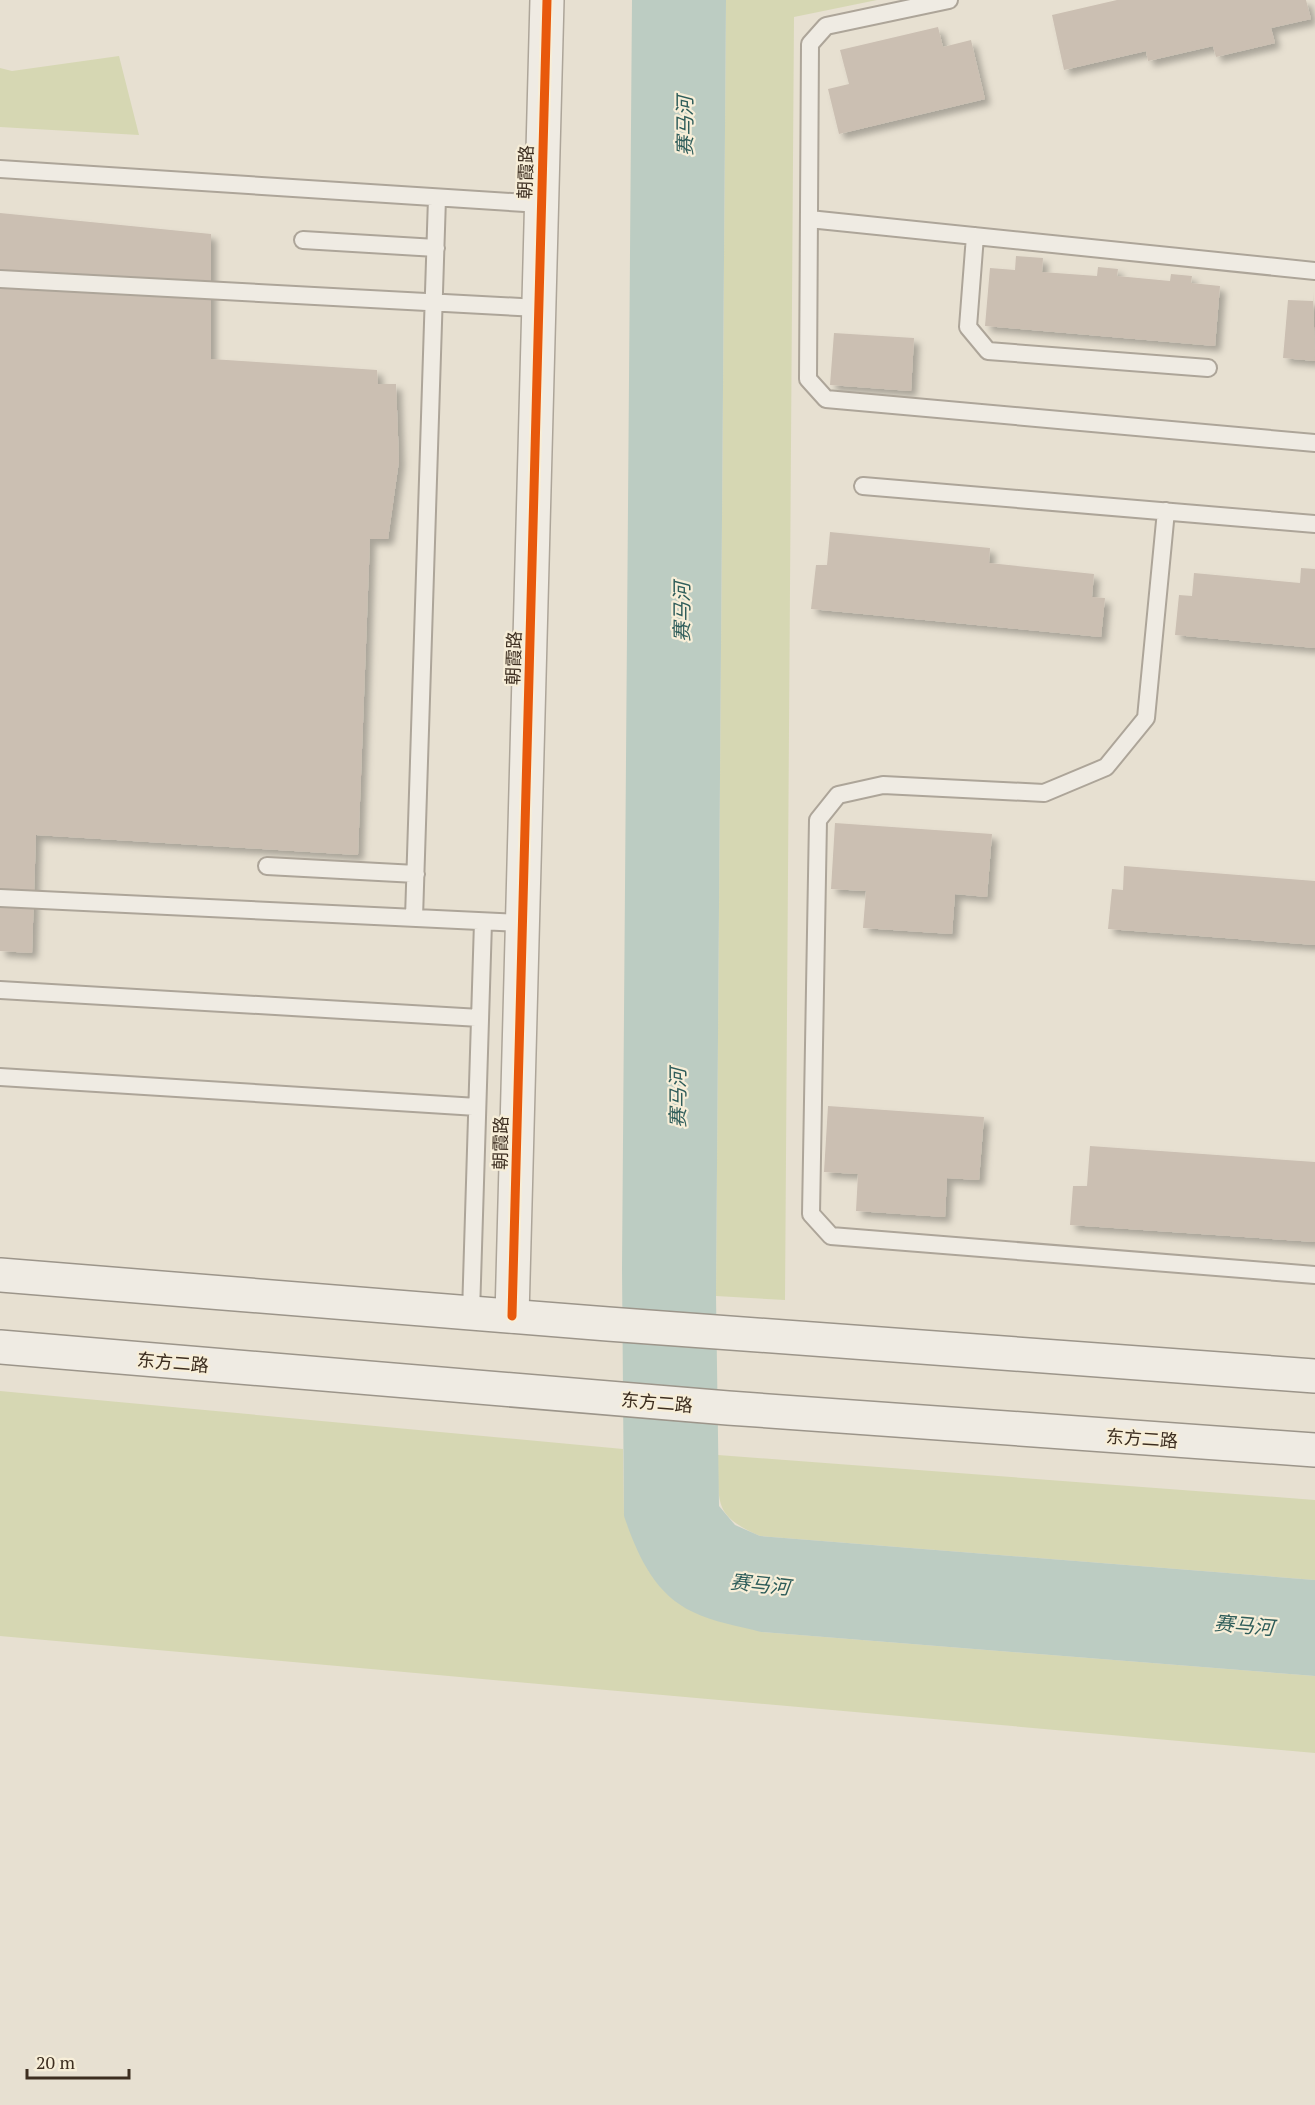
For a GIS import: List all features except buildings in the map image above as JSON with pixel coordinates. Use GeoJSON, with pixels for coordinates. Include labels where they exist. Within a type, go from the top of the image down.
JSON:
{"type":"FeatureCollection","features":[{"type":"Feature","properties":{"kind":"main road","name":"朝霞路"},"geometry":{"type":"LineString","coordinates":[[512,1316],[547,0]]}},
{"type":"Feature","properties":{"kind":"main road"},"geometry":{"type":"LineString","coordinates":[[0,1275],[608,1324],[1315,1376]]}},
{"type":"Feature","properties":{"kind":"main road","name":"东方二路"},"geometry":{"type":"LineString","coordinates":[[0,1347],[728,1408],[1315,1450]]}},
{"type":"Feature","properties":{"kind":"lane"},"geometry":{"type":"LineString","coordinates":[[949,0],[826,26],[810,44],[808,379],[826,399],[1315,443]]}},
{"type":"Feature","properties":{"kind":"lane"},"geometry":{"type":"LineString","coordinates":[[0,169],[541,204]]}},
{"type":"Feature","properties":{"kind":"lane"},"geometry":{"type":"LineString","coordinates":[[414,918],[437,198]]}},
{"type":"Feature","properties":{"kind":"lane"},"geometry":{"type":"LineString","coordinates":[[809,219],[1315,271]]}},
{"type":"Feature","properties":{"kind":"lane"},"geometry":{"type":"LineString","coordinates":[[975,236],[968,327],[988,351],[1208,368]]}},
{"type":"Feature","properties":{"kind":"lane"},"geometry":{"type":"LineString","coordinates":[[303,240],[436,248]]}},
{"type":"Feature","properties":{"kind":"lane"},"geometry":{"type":"LineString","coordinates":[[0,279],[538,308]]}},
{"type":"Feature","properties":{"kind":"lane"},"geometry":{"type":"LineString","coordinates":[[863,486],[1315,524]]}},
{"type":"Feature","properties":{"kind":"lane"},"geometry":{"type":"LineString","coordinates":[[1166,511],[1146,718],[1106,767],[1044,794],[883,785],[838,795],[818,820],[811,1214],[831,1236],[1315,1275]]}},
{"type":"Feature","properties":{"kind":"lane"},"geometry":{"type":"LineString","coordinates":[[267,866],[416,874]]}},
{"type":"Feature","properties":{"kind":"lane"},"geometry":{"type":"LineString","coordinates":[[0,898],[522,923]]}},
{"type":"Feature","properties":{"kind":"lane"},"geometry":{"type":"LineString","coordinates":[[471,1313],[483,922]]}},
{"type":"Feature","properties":{"kind":"lane"},"geometry":{"type":"LineString","coordinates":[[0,990],[480,1018]]}},
{"type":"Feature","properties":{"kind":"lane"},"geometry":{"type":"LineString","coordinates":[[0,1077],[477,1107]]}},
{"type":"Feature","properties":{"kind":"green space"},"geometry":{"type":"Polygon","coordinates":[[[726,0],[877,0],[794,17],[785,1300],[716,1296],[726,0]]]}},
{"type":"Feature","properties":{"kind":"green space"},"geometry":{"type":"Polygon","coordinates":[[[119,56],[139,135],[0,127],[0,68],[12,71],[119,56]]]}},
{"type":"Feature","properties":{"kind":"green space"},"geometry":{"type":"Polygon","coordinates":[[[0,1391],[623,1449],[624,1516],[761,1632],[1315,1676],[1315,1753],[0,1636],[0,1391]]]}},
{"type":"Feature","properties":{"kind":"green space"},"geometry":{"type":"Polygon","coordinates":[[[718,1455],[1315,1500],[1315,1580],[760,1536],[733,1521],[721,1505],[718,1455]]]}},
{"type":"Feature","properties":{"kind":"water","name":"赛马河"},"geometry":{"type":"Polygon","coordinates":[[[632,0],[726,0],[716,1296],[719,1506],[735,1525],[760,1536],[1315,1580],[1315,1676],[761,1632],[726,1624],[693,1612],[679,1604],[657,1584],[635,1544],[624,1516],[622,1268],[632,0]]]}},
{"type":"Feature","properties":{"kind":"cycle path"},"geometry":{"type":"LineString","coordinates":[[512,1316],[547,0]]}}]}
